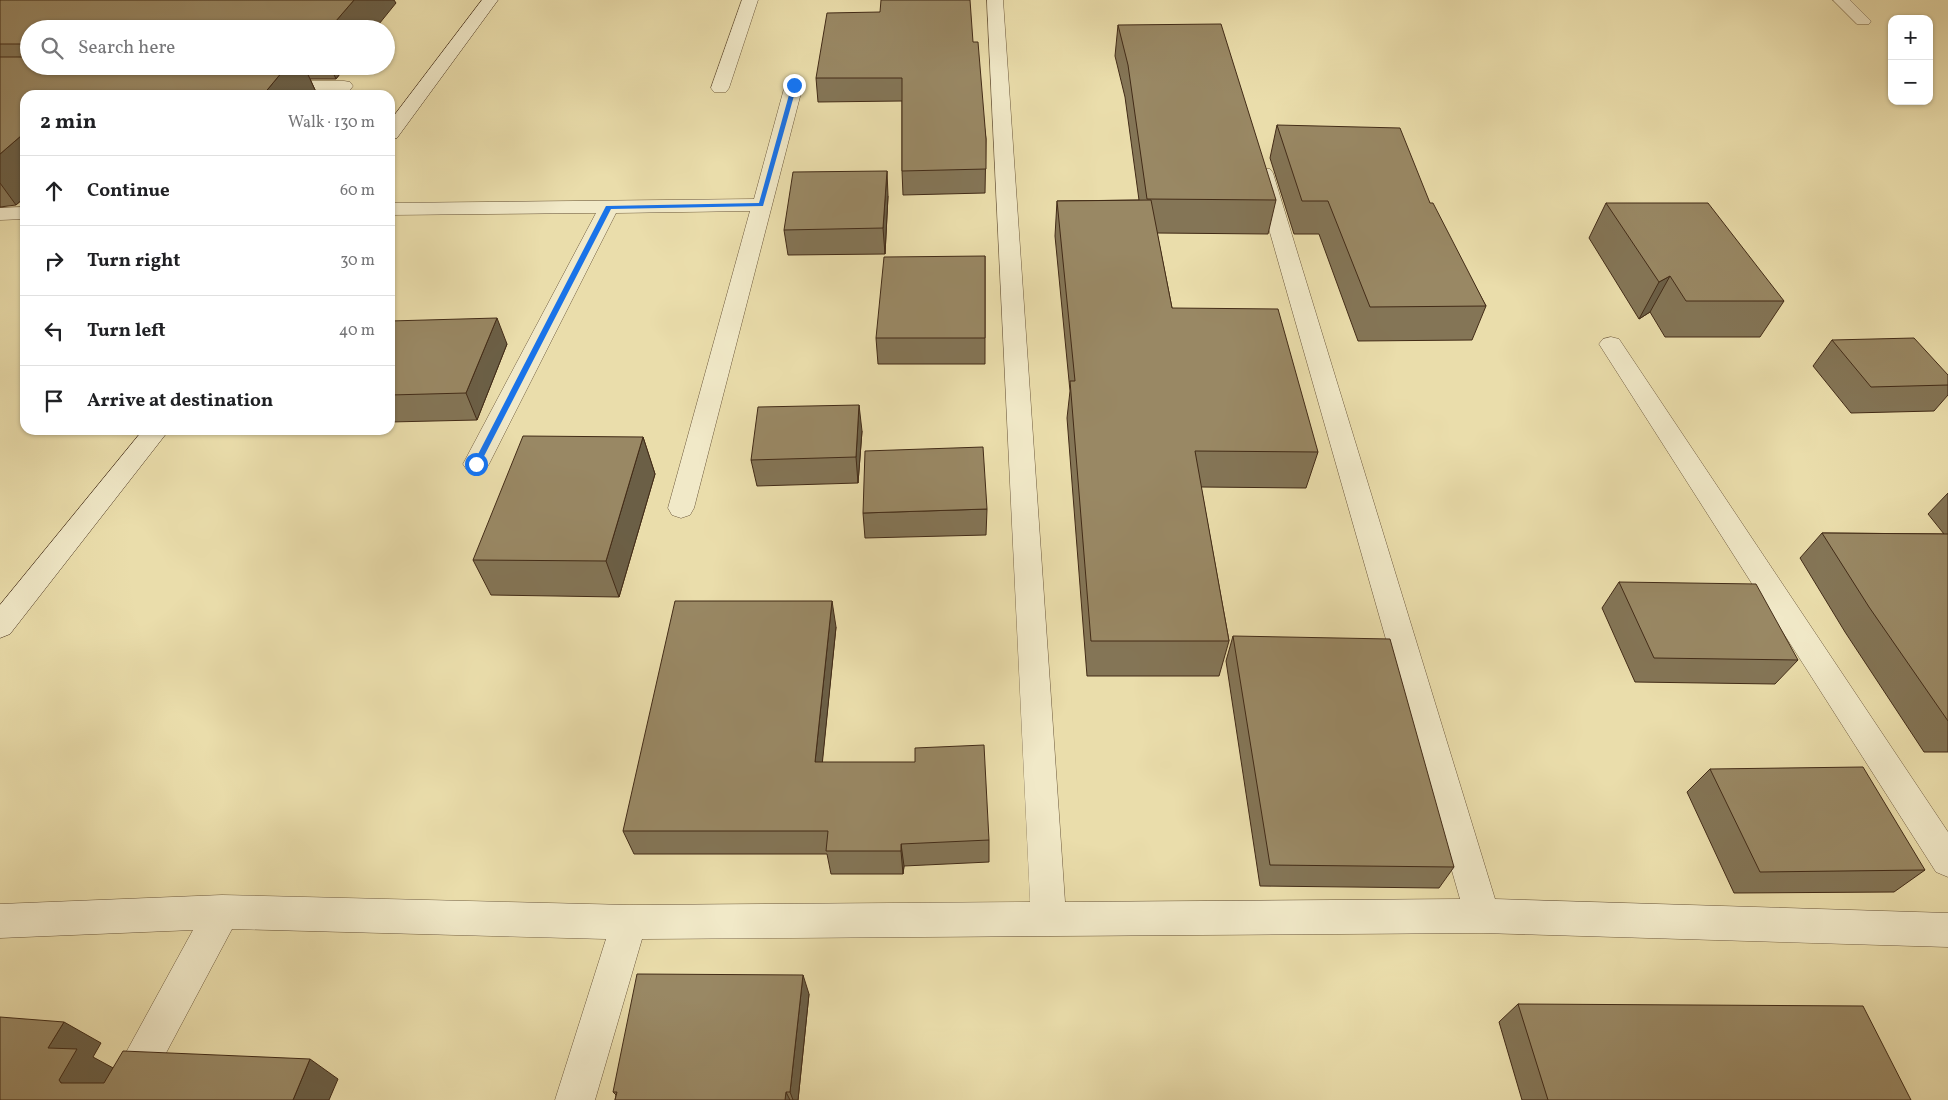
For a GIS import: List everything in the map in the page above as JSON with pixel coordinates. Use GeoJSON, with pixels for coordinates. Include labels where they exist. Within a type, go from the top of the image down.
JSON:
{"type":"FeatureCollection","features":[{"type":"Feature","properties":{"kind":"street"},"geometry":{"type":"LineString","coordinates":[[395,127],[490,0]]}},
{"type":"Feature","properties":{"kind":"street"},"geometry":{"type":"LineString","coordinates":[[720,88],[750,0]]}},
{"type":"Feature","properties":{"kind":"street"},"geometry":{"type":"LineString","coordinates":[[995,0],[1048,918]]}},
{"type":"Feature","properties":{"kind":"street"},"geometry":{"type":"LineString","coordinates":[[1841,0],[1863,21]]}},
{"type":"Feature","properties":{"kind":"street"},"geometry":{"type":"LineString","coordinates":[[680,508],[794,85]]}},
{"type":"Feature","properties":{"kind":"street"},"geometry":{"type":"LineString","coordinates":[[255,86],[344,86]]}},
{"type":"Feature","properties":{"kind":"street"},"geometry":{"type":"LineString","coordinates":[[1258,154],[1482,916]]}},
{"type":"Feature","properties":{"kind":"street"},"geometry":{"type":"LineString","coordinates":[[395,209],[761,205]]}},
{"type":"Feature","properties":{"kind":"street"},"geometry":{"type":"LineString","coordinates":[[476,464],[608,207]]}},
{"type":"Feature","properties":{"kind":"street"},"geometry":{"type":"LineString","coordinates":[[0,214],[20,213]]}},
{"type":"Feature","properties":{"kind":"street"},"geometry":{"type":"LineString","coordinates":[[1611,344],[1948,861]]}},
{"type":"Feature","properties":{"kind":"street"},"geometry":{"type":"LineString","coordinates":[[0,626],[153,435]]}},
{"type":"Feature","properties":{"kind":"street"},"geometry":{"type":"LineString","coordinates":[[0,921],[222,912],[629,922],[1482,916],[1948,930]]}},
{"type":"Feature","properties":{"kind":"street"},"geometry":{"type":"LineString","coordinates":[[120,1100],[222,912]]}},
{"type":"Feature","properties":{"kind":"street"},"geometry":{"type":"LineString","coordinates":[[575,1100],[629,922]]}},
{"type":"Feature","properties":{"kind":"building"},"geometry":{"type":"Polygon","coordinates":[[[0,0],[354,0],[337,20],[20,20],[20,44],[0,44],[0,0]]]}},
{"type":"Feature","properties":{"kind":"building"},"geometry":{"type":"Polygon","coordinates":[[[881,0],[970,0],[973,42],[978,42],[986,139],[986,169],[902,171],[902,78],[816,78],[827,13],[880,12],[881,0]]]}},
{"type":"Feature","properties":{"kind":"building"},"geometry":{"type":"Polygon","coordinates":[[[1221,24],[1276,200],[1147,199],[1128,65],[1118,25],[1221,24]]]}},
{"type":"Feature","properties":{"kind":"building"},"geometry":{"type":"Polygon","coordinates":[[[0,57],[20,57],[20,75],[280,75],[267,90],[20,90],[20,137],[0,154],[0,57]]]}},
{"type":"Feature","properties":{"kind":"building"},"geometry":{"type":"Polygon","coordinates":[[[1277,125],[1400,128],[1430,203],[1433,203],[1486,306],[1370,307],[1328,201],[1302,201],[1277,125]]]}},
{"type":"Feature","properties":{"kind":"building"},"geometry":{"type":"Polygon","coordinates":[[[887,171],[883,228],[784,230],[793,172],[887,171]]]}},
{"type":"Feature","properties":{"kind":"building"},"geometry":{"type":"Polygon","coordinates":[[[1151,200],[1172,308],[1278,309],[1318,452],[1195,451],[1229,641],[1091,641],[1070,381],[1075,381],[1057,201],[1151,200]]]}},
{"type":"Feature","properties":{"kind":"building"},"geometry":{"type":"Polygon","coordinates":[[[1606,203],[1708,203],[1784,301],[1686,301],[1670,276],[1659,282],[1606,203]]]}},
{"type":"Feature","properties":{"kind":"building"},"geometry":{"type":"Polygon","coordinates":[[[985,256],[985,338],[876,338],[884,257],[985,256]]]}},
{"type":"Feature","properties":{"kind":"building"},"geometry":{"type":"Polygon","coordinates":[[[497,318],[466,393],[395,395],[395,321],[497,318]]]}},
{"type":"Feature","properties":{"kind":"building"},"geometry":{"type":"Polygon","coordinates":[[[1914,338],[1948,375],[1948,385],[1871,387],[1832,340],[1914,338]]]}},
{"type":"Feature","properties":{"kind":"building"},"geometry":{"type":"Polygon","coordinates":[[[859,405],[856,457],[751,460],[758,407],[859,405]]]}},
{"type":"Feature","properties":{"kind":"building"},"geometry":{"type":"Polygon","coordinates":[[[523,436],[643,437],[606,561],[473,560],[523,436]]]}},
{"type":"Feature","properties":{"kind":"building"},"geometry":{"type":"Polygon","coordinates":[[[983,447],[987,509],[863,513],[865,451],[983,447]]]}},
{"type":"Feature","properties":{"kind":"building"},"geometry":{"type":"Polygon","coordinates":[[[1822,533],[1948,534],[1948,721],[1869,607],[1822,533]]]}},
{"type":"Feature","properties":{"kind":"building"},"geometry":{"type":"Polygon","coordinates":[[[1619,582],[1756,584],[1798,660],[1654,658],[1619,582]]]}},
{"type":"Feature","properties":{"kind":"building"},"geometry":{"type":"Polygon","coordinates":[[[675,601],[832,601],[815,762],[915,762],[915,748],[984,745],[989,840],[901,844],[901,851],[826,851],[828,831],[623,831],[675,601]]]}},
{"type":"Feature","properties":{"kind":"building"},"geometry":{"type":"Polygon","coordinates":[[[1233,636],[1390,639],[1454,867],[1270,865],[1233,636]]]}},
{"type":"Feature","properties":{"kind":"building"},"geometry":{"type":"Polygon","coordinates":[[[1863,767],[1925,870],[1760,872],[1710,769],[1863,767]]]}},
{"type":"Feature","properties":{"kind":"building"},"geometry":{"type":"Polygon","coordinates":[[[637,974],[803,975],[790,1092],[786,1092],[785,1100],[615,1100],[617,1092],[613,1092],[637,974]]]}},
{"type":"Feature","properties":{"kind":"building"},"geometry":{"type":"Polygon","coordinates":[[[1518,1004],[1863,1006],[1911,1100],[1548,1100],[1518,1004]]]}},
{"type":"Feature","properties":{"kind":"building"},"geometry":{"type":"Polygon","coordinates":[[[0,1017],[64,1022],[48,1048],[77,1049],[59,1080],[61,1083],[104,1083],[123,1051],[310,1059],[293,1100],[0,1100],[0,1017]]]}},
{"type":"Feature","properties":{"kind":"route"},"geometry":{"type":"LineString","coordinates":[[476,464],[608,207],[761,205],[794,85]]}}]}
